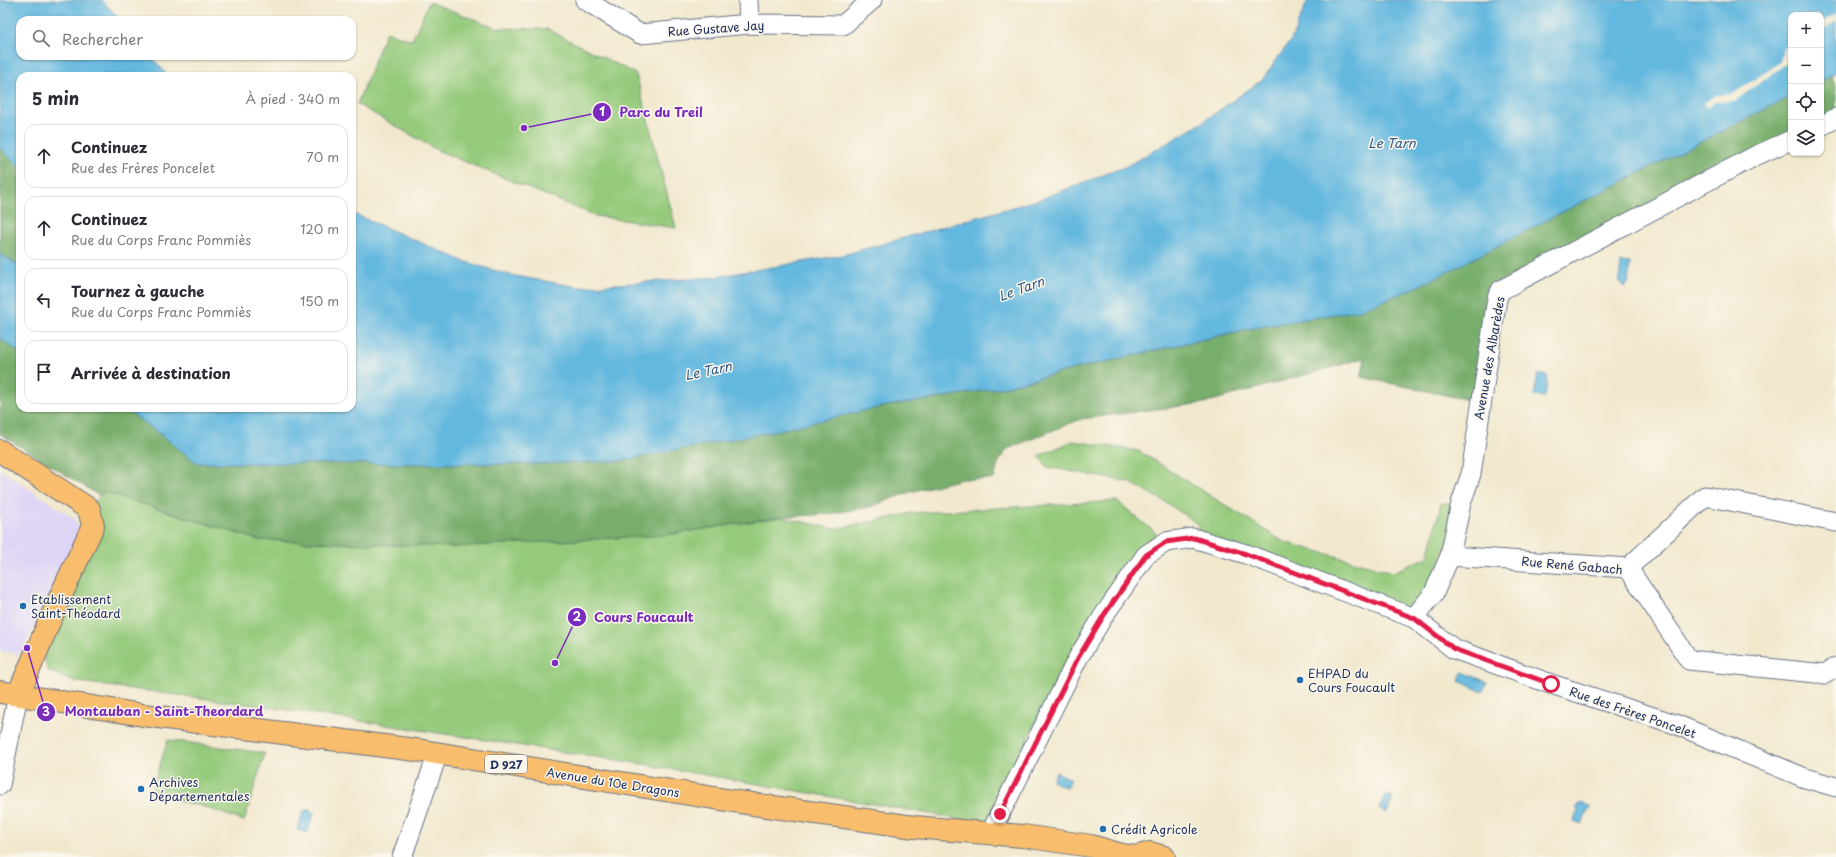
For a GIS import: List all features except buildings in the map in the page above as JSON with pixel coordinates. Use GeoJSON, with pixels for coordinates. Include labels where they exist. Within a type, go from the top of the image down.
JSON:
{"type":"FeatureCollection","features":[{"type":"Feature","properties":{"kind":"main road"},"geometry":{"type":"LineString","coordinates":[[0,451],[89,509],[93,526],[56,606],[9,694]]}},
{"type":"Feature","properties":{"kind":"main road","name":"Avenue du 10e Dragons"},"geometry":{"type":"LineString","coordinates":[[9,694],[143,715],[438,753],[739,802],[914,827],[1023,836],[1091,846],[1122,855],[1136,857],[1150,853],[1164,857]]}},
{"type":"Feature","properties":{"kind":"main road","name":"Avenue du 10e Dragons"},"geometry":{"type":"LineString","coordinates":[[994,834],[1022,843],[1086,857]]}},
{"type":"Feature","properties":{"kind":"street","name":"Rue Gustave Jay"},"geometry":{"type":"LineString","coordinates":[[585,0],[640,34],[749,24],[843,25],[872,0]]}},
{"type":"Feature","properties":{"kind":"street"},"geometry":{"type":"LineString","coordinates":[[748,0],[749,24]]}},
{"type":"Feature","properties":{"kind":"street"},"geometry":{"type":"LineString","coordinates":[[1824,124],[1836,118]]}},
{"type":"Feature","properties":{"kind":"street","name":"Avenue des Albarèdes"},"geometry":{"type":"LineString","coordinates":[[1414,618],[1434,593],[1450,556],[1461,503],[1470,474],[1497,298],[1501,290],[1755,156],[1788,141]]}},
{"type":"Feature","properties":{"kind":"street"},"geometry":{"type":"LineString","coordinates":[[1628,568],[1705,496],[1836,522]]}},
{"type":"Feature","properties":{"kind":"street","name":"Rue des Frères Poncelet"},"geometry":{"type":"LineString","coordinates":[[994,834],[994,826],[1000,814],[1085,646],[1104,615],[1146,555],[1166,542],[1194,538],[1246,554],[1414,618],[1454,649],[1551,684],[1675,724],[1805,778],[1836,787]]}},
{"type":"Feature","properties":{"kind":"street","name":"Rue René Gabach"},"geometry":{"type":"LineString","coordinates":[[1450,556],[1628,568],[1689,660],[1824,674],[1836,667]]}},
{"type":"Feature","properties":{"kind":"street"},"geometry":{"type":"LineString","coordinates":[[0,785],[9,694]]}},
{"type":"Feature","properties":{"kind":"street"},"geometry":{"type":"LineString","coordinates":[[402,857],[438,753]]}},
{"type":"Feature","properties":{"kind":"shaded area","name":"Etablissement Saint-Théodard"},"geometry":{"type":"Polygon","coordinates":[[[0,470],[75,519],[80,534],[69,561],[20,654],[0,651],[0,470]]]}},
{"type":"Feature","properties":{"kind":"green space"},"geometry":{"type":"Polygon","coordinates":[[[429,2],[497,28],[547,29],[636,74],[676,228],[596,216],[439,151],[357,104],[386,32],[412,40],[429,2]]]}},
{"type":"Feature","properties":{"kind":"green space"},"geometry":{"type":"Polygon","coordinates":[[[1831,75],[1836,86],[1836,118],[1824,124],[1824,84],[1824,79],[1831,75]]]}},
{"type":"Feature","properties":{"kind":"green space"},"geometry":{"type":"Polygon","coordinates":[[[1788,98],[1788,142],[1508,285],[1473,401],[1361,377],[1365,358],[1204,403],[1081,419],[1007,449],[998,463],[994,479],[962,479],[910,492],[870,507],[829,514],[780,517],[666,535],[455,547],[259,540],[104,492],[100,496],[0,434],[0,338],[16,350],[16,412],[130,412],[197,463],[537,464],[621,461],[885,406],[1003,387],[1248,329],[1359,310],[1410,290],[1788,98]]]}},
{"type":"Feature","properties":{"kind":"green space"},"geometry":{"type":"Polygon","coordinates":[[[0,148],[16,164],[16,264],[0,254],[0,148]]]}},
{"type":"Feature","properties":{"kind":"green space"},"geometry":{"type":"Polygon","coordinates":[[[1073,441],[1139,451],[1284,542],[1393,572],[1428,557],[1441,503],[1461,503],[1459,518],[1414,618],[1193,538],[1199,525],[1167,503],[1129,482],[1047,467],[1039,456],[1073,441]]]}},
{"type":"Feature","properties":{"kind":"green space"},"geometry":{"type":"Polygon","coordinates":[[[104,492],[259,540],[455,547],[666,535],[780,517],[835,529],[912,513],[1117,501],[1157,534],[1129,560],[1061,670],[988,824],[642,764],[268,707],[72,681],[48,671],[43,656],[93,504],[104,492]]]}},
{"type":"Feature","properties":{"kind":"green space"},"geometry":{"type":"Polygon","coordinates":[[[168,740],[265,753],[244,821],[193,803],[192,805],[151,792],[168,740]]]}},
{"type":"Feature","properties":{"kind":"water"},"geometry":{"type":"Polygon","coordinates":[[[0,0],[102,0],[116,16],[16,16],[16,60],[154,60],[165,72],[16,72],[16,164],[0,148],[0,0]]]}},
{"type":"Feature","properties":{"kind":"water","name":"Le Tarn"},"geometry":{"type":"Polygon","coordinates":[[[1308,0],[1836,0],[1836,72],[1824,79],[1824,12],[1788,12],[1788,98],[1457,267],[1410,290],[1359,310],[1248,329],[1003,387],[885,406],[779,430],[621,461],[537,464],[197,463],[130,412],[356,412],[356,215],[463,261],[510,275],[578,287],[714,277],[843,255],[1038,200],[1127,166],[1197,126],[1262,80],[1291,40],[1308,0]]]}},
{"type":"Feature","properties":{"kind":"water"},"geometry":{"type":"Polygon","coordinates":[[[0,254],[16,264],[16,350],[0,338],[0,254]]]}},
{"type":"Feature","properties":{"kind":"water"},"geometry":{"type":"Polygon","coordinates":[[[1621,262],[1630,263],[1628,284],[1624,287],[1619,282],[1621,262]]]}},
{"type":"Feature","properties":{"kind":"water"},"geometry":{"type":"Polygon","coordinates":[[[1538,374],[1548,376],[1545,397],[1534,396],[1538,374]]]}},
{"type":"Feature","properties":{"kind":"water"},"geometry":{"type":"Polygon","coordinates":[[[1463,672],[1487,682],[1483,692],[1459,681],[1463,672]]]}},
{"type":"Feature","properties":{"kind":"water"},"geometry":{"type":"Polygon","coordinates":[[[1056,772],[1071,779],[1067,788],[1052,781],[1056,772]]]}},
{"type":"Feature","properties":{"kind":"water"},"geometry":{"type":"Polygon","coordinates":[[[1385,794],[1393,797],[1387,813],[1379,809],[1385,794]]]}},
{"type":"Feature","properties":{"kind":"water"},"geometry":{"type":"Polygon","coordinates":[[[1581,803],[1590,806],[1582,824],[1574,821],[1578,810],[1576,808],[1578,804],[1580,805],[1581,803]]]}},
{"type":"Feature","properties":{"kind":"water"},"geometry":{"type":"Polygon","coordinates":[[[308,809],[314,813],[307,833],[297,830],[304,810],[308,811],[308,809]]]}},
{"type":"Feature","properties":{"kind":"pier"},"geometry":{"type":"Polygon","coordinates":[[[1836,13],[1836,21],[1824,29],[1824,21],[1836,13]]]}},
{"type":"Feature","properties":{"kind":"pier"},"geometry":{"type":"Polygon","coordinates":[[[1788,44],[1787,63],[1735,101],[1715,102],[1707,108],[1703,104],[1716,95],[1733,94],[1780,62],[1783,48],[1788,44]]]}},
{"type":"Feature","properties":{"kind":"place","name":"Parc du Treil"},"geometry":{"type":"Point","coordinates":[524,128]}},
{"type":"Feature","properties":{"kind":"place","name":"Etablissement Saint-Théodard"},"geometry":{"type":"Point","coordinates":[23,606]}},
{"type":"Feature","properties":{"kind":"place","name":"Montauban - Saint-Theordard"},"geometry":{"type":"Point","coordinates":[27,648]}},
{"type":"Feature","properties":{"kind":"place","name":"Cours Foucault"},"geometry":{"type":"Point","coordinates":[555,663]}},
{"type":"Feature","properties":{"kind":"place","name":"EHPAD du Cours Foucault"},"geometry":{"type":"Point","coordinates":[1300,680]}},
{"type":"Feature","properties":{"kind":"place","name":"Archives Départementales"},"geometry":{"type":"Point","coordinates":[141,789]}},
{"type":"Feature","properties":{"kind":"place","name":"Crédit Agricole"},"geometry":{"type":"Point","coordinates":[1103,829]}},
{"type":"Feature","properties":{"kind":"route"},"geometry":{"type":"LineString","coordinates":[[1000,814],[1078,658],[1104,615],[1146,555],[1166,542],[1194,538],[1246,554],[1414,618],[1454,649],[1551,684]]}}]}
